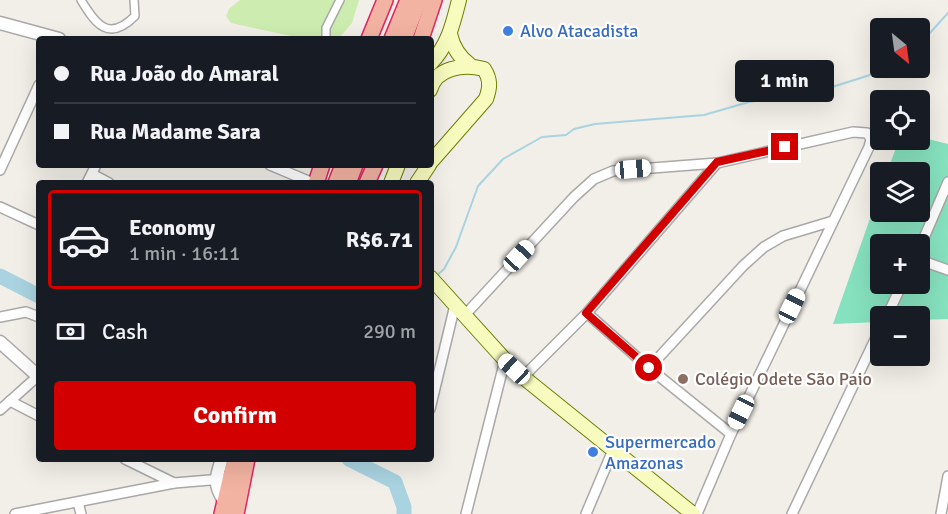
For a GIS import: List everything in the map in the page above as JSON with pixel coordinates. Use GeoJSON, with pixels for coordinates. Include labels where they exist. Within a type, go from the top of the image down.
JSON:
{"type":"FeatureCollection","features":[{"type":"Feature","properties":{"kind":"highway"},"geometry":{"type":"LineString","coordinates":[[370,36],[386,0]]}},
{"type":"Feature","properties":{"kind":"highway"},"geometry":{"type":"LineString","coordinates":[[393,36],[408,0]]}},
{"type":"Feature","properties":{"kind":"highway"},"geometry":{"type":"LineString","coordinates":[[405,36],[419,0]]}},
{"type":"Feature","properties":{"kind":"highway"},"geometry":{"type":"LineString","coordinates":[[422,36],[434,0]]}},
{"type":"Feature","properties":{"kind":"highway"},"geometry":{"type":"LineString","coordinates":[[223,508],[223,478],[233,462]]}},
{"type":"Feature","properties":{"kind":"highway"},"geometry":{"type":"LineString","coordinates":[[236,514],[246,462]]}},
{"type":"Feature","properties":{"kind":"main road"},"geometry":{"type":"LineString","coordinates":[[434,59],[450,34],[459,0]]}},
{"type":"Feature","properties":{"kind":"main road"},"geometry":{"type":"LineString","coordinates":[[434,159],[486,99],[490,83],[484,69],[470,65],[460,58],[450,34]]}},
{"type":"Feature","properties":{"kind":"main road"},"geometry":{"type":"LineString","coordinates":[[434,81],[439,74],[470,65]]}},
{"type":"Feature","properties":{"kind":"main road"},"geometry":{"type":"LineString","coordinates":[[435,282],[523,377],[692,513]]}},
{"type":"Feature","properties":{"kind":"street"},"geometry":{"type":"LineString","coordinates":[[81,0],[91,17],[101,27],[113,30],[125,26],[135,16],[134,0]]}},
{"type":"Feature","properties":{"kind":"street"},"geometry":{"type":"LineString","coordinates":[[326,36],[326,28],[340,0]]}},
{"type":"Feature","properties":{"kind":"street"},"geometry":{"type":"LineString","coordinates":[[0,23],[47,36]]}},
{"type":"Feature","properties":{"kind":"street"},"geometry":{"type":"LineString","coordinates":[[0,170],[36,92]]}},
{"type":"Feature","properties":{"kind":"street"},"geometry":{"type":"LineString","coordinates":[[434,396],[460,310],[594,179],[613,171],[717,162],[853,132],[867,133],[871,140],[869,147],[692,513]]}},
{"type":"Feature","properties":{"kind":"street"},"geometry":{"type":"LineString","coordinates":[[523,377],[586,313],[717,162]]}},
{"type":"Feature","properties":{"kind":"street"},"geometry":{"type":"LineString","coordinates":[[277,168],[307,180]]}},
{"type":"Feature","properties":{"kind":"street"},"geometry":{"type":"LineString","coordinates":[[926,234],[948,182]]}},
{"type":"Feature","properties":{"kind":"street"},"geometry":{"type":"LineString","coordinates":[[0,207],[36,224]]}},
{"type":"Feature","properties":{"kind":"street"},"geometry":{"type":"LineString","coordinates":[[649,368],[743,266],[764,247],[783,236],[833,221]]}},
{"type":"Feature","properties":{"kind":"street"},"geometry":{"type":"LineString","coordinates":[[930,264],[948,270]]}},
{"type":"Feature","properties":{"kind":"street"},"geometry":{"type":"LineString","coordinates":[[0,317],[26,312],[36,316]]}},
{"type":"Feature","properties":{"kind":"street"},"geometry":{"type":"LineString","coordinates":[[586,313],[649,368],[731,434]]}},
{"type":"Feature","properties":{"kind":"street"},"geometry":{"type":"LineString","coordinates":[[0,342],[36,374]]}},
{"type":"Feature","properties":{"kind":"street"},"geometry":{"type":"LineString","coordinates":[[792,514],[870,350]]}},
{"type":"Feature","properties":{"kind":"street"},"geometry":{"type":"LineString","coordinates":[[466,514],[505,360]]}},
{"type":"Feature","properties":{"kind":"street"},"geometry":{"type":"LineString","coordinates":[[0,410],[36,378]]}},
{"type":"Feature","properties":{"kind":"street"},"geometry":{"type":"LineString","coordinates":[[10,401],[36,414]]}},
{"type":"Feature","properties":{"kind":"street"},"geometry":{"type":"LineString","coordinates":[[586,514],[613,450]]}},
{"type":"Feature","properties":{"kind":"street"},"geometry":{"type":"LineString","coordinates":[[131,462],[174,483]]}},
{"type":"Feature","properties":{"kind":"street"},"geometry":{"type":"LineString","coordinates":[[15,514],[174,483],[223,478],[222,462]]}},
{"type":"Feature","properties":{"kind":"street"},"geometry":{"type":"LineString","coordinates":[[941,514],[948,476]]}},
{"type":"Feature","properties":{"kind":"street"},"geometry":{"type":"LineString","coordinates":[[78,502],[81,514]]}},
{"type":"Feature","properties":{"kind":"green space"},"geometry":{"type":"Polygon","coordinates":[[[240,0],[359,0],[352,23],[341,36],[291,36],[231,23],[226,16],[229,9],[240,0]]]}},
{"type":"Feature","properties":{"kind":"green space"},"geometry":{"type":"Polygon","coordinates":[[[930,140],[948,144],[948,319],[930,320],[930,306],[870,306],[870,322],[833,324],[870,219],[870,222],[930,222],[930,162],[891,162],[895,150],[930,150],[930,140]]]}},
{"type":"Feature","properties":{"kind":"waterway"},"geometry":{"type":"LineString","coordinates":[[930,33],[948,13]]}},
{"type":"Feature","properties":{"kind":"waterway"},"geometry":{"type":"LineString","coordinates":[[435,277],[444,269],[456,247],[478,186],[503,159],[542,137],[566,135],[574,129],[595,124],[704,115],[749,102],[829,88],[870,75]]}},
{"type":"Feature","properties":{"kind":"waterway"},"geometry":{"type":"LineString","coordinates":[[0,276],[36,294]]}},
{"type":"Feature","properties":{"kind":"waterway"},"geometry":{"type":"LineString","coordinates":[[355,462],[395,482],[404,507],[404,514]]}},
{"type":"Feature","properties":{"kind":"place","name":"Alvo Atacadista"},"geometry":{"type":"Point","coordinates":[508,31]}},
{"type":"Feature","properties":{"kind":"place","name":"Colégio Odete São Paio"},"geometry":{"type":"Point","coordinates":[683,379]}},
{"type":"Feature","properties":{"kind":"place","name":"Supermercado Amazonas"},"geometry":{"type":"Point","coordinates":[593,452]}},
{"type":"Feature","properties":{"kind":"route"},"geometry":{"type":"LineString","coordinates":[[649,368],[586,313],[717,162],[785,147]]}}]}
